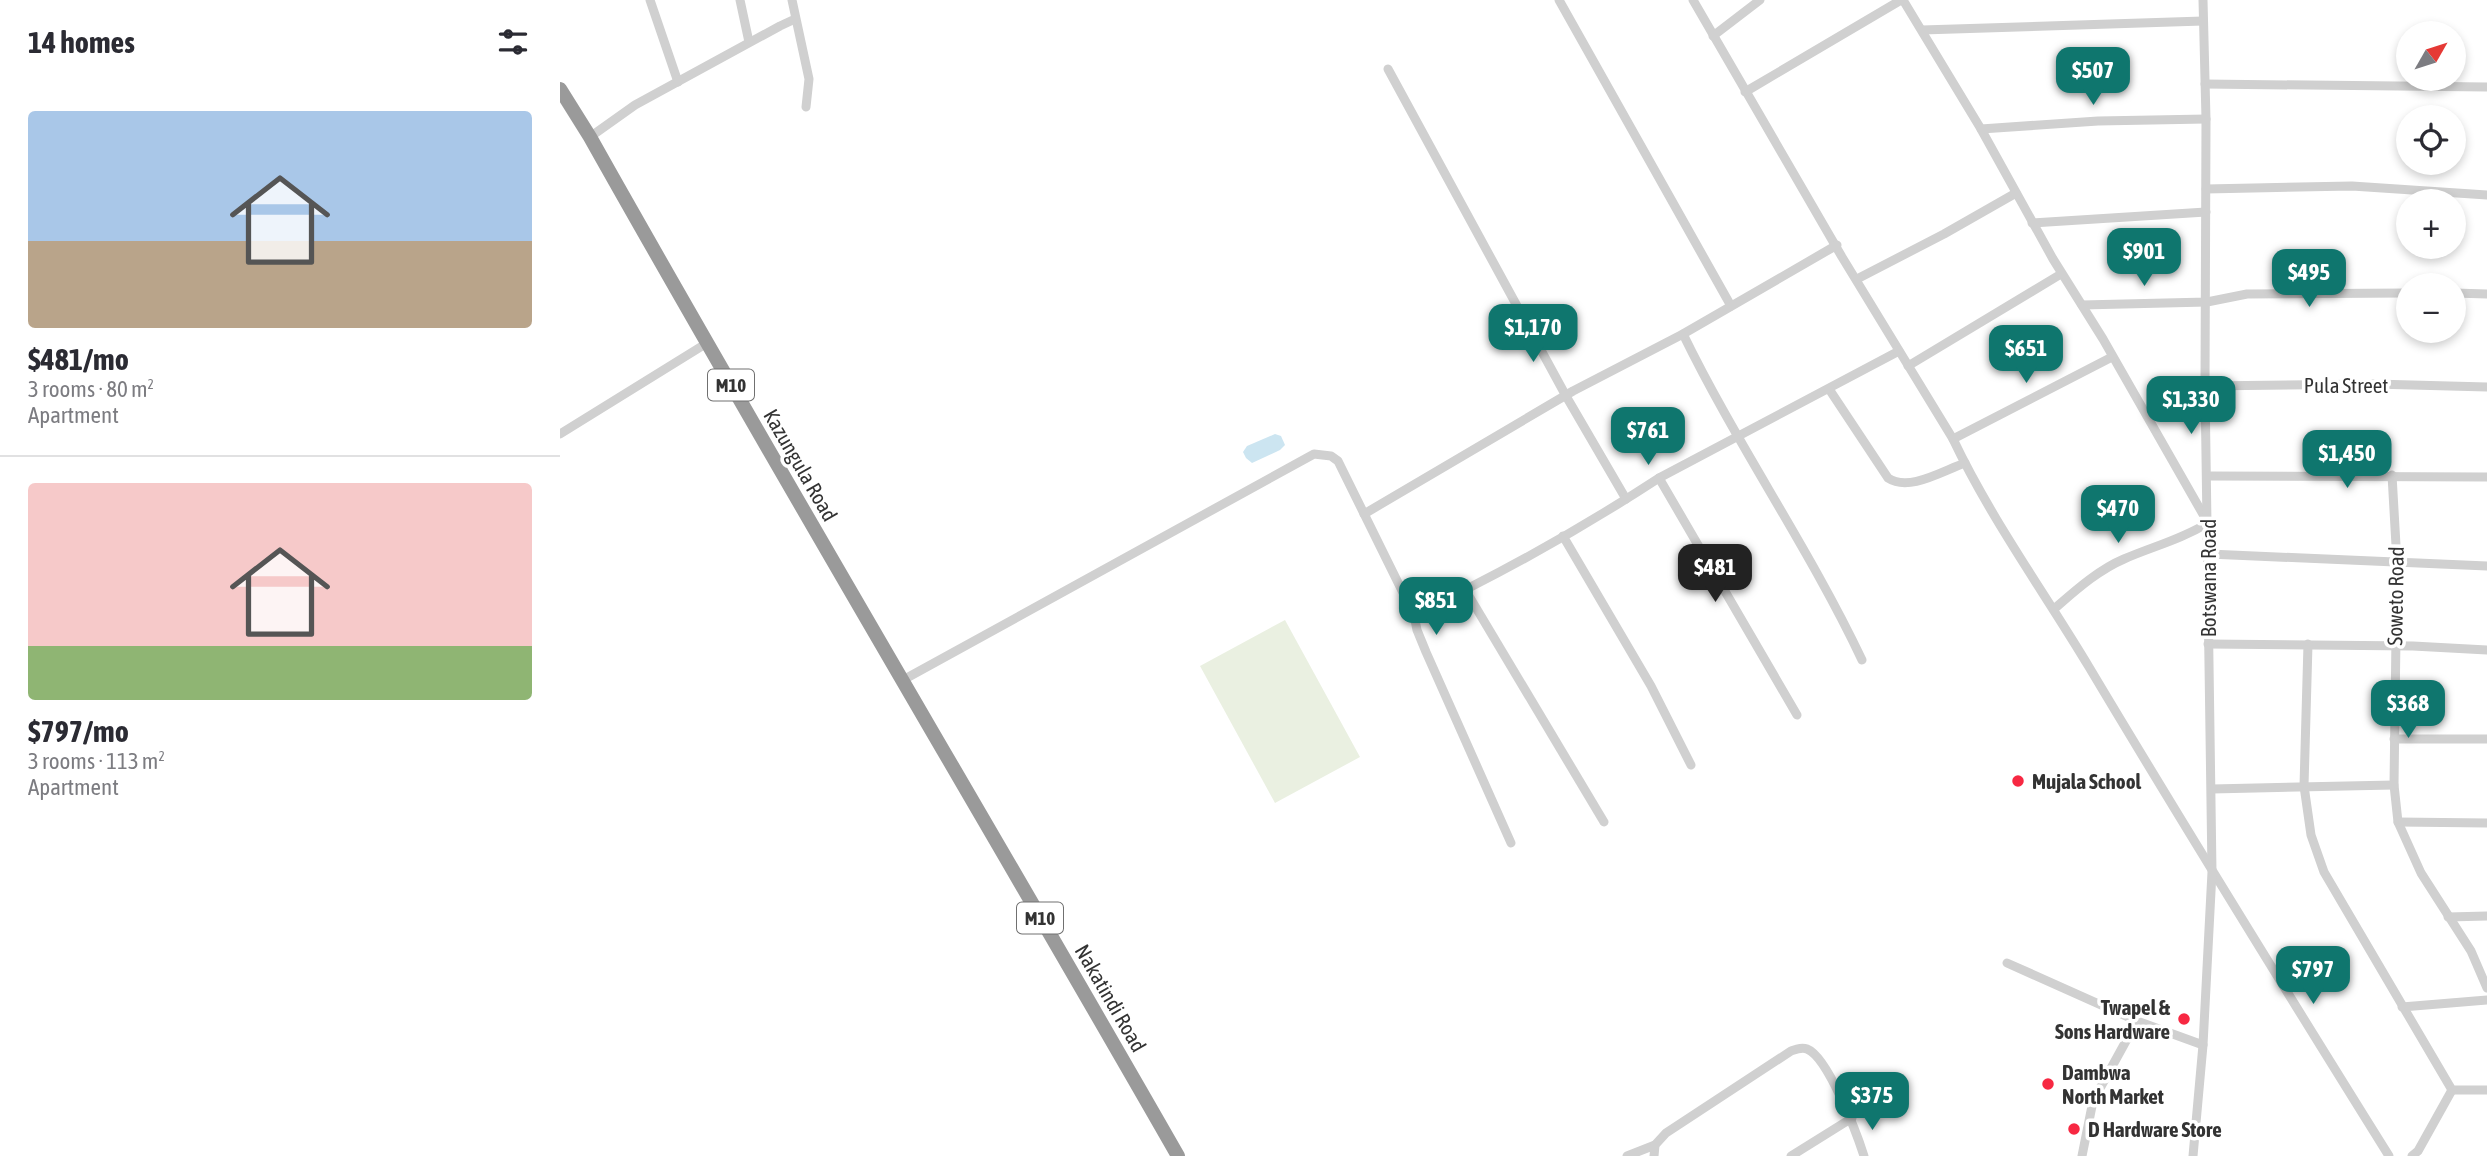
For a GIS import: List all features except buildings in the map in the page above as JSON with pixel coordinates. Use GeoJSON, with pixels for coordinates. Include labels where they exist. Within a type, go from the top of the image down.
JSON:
{"type":"FeatureCollection","features":[{"type":"Feature","properties":{"kind":"highway","name":"Kazungula Road"},"geometry":{"type":"LineString","coordinates":[[560,89],[590,136],[771,456],[903,680]]}},
{"type":"Feature","properties":{"kind":"highway","name":"Nakatindi Road"},"geometry":{"type":"LineString","coordinates":[[903,680],[1178,1156]]}},
{"type":"Feature","properties":{"kind":"street"},"geometry":{"type":"LineString","coordinates":[[650,0],[678,82]]}},
{"type":"Feature","properties":{"kind":"street"},"geometry":{"type":"LineString","coordinates":[[740,0],[749,42]]}},
{"type":"Feature","properties":{"kind":"street"},"geometry":{"type":"LineString","coordinates":[[792,0],[809,79],[806,107]]}},
{"type":"Feature","properties":{"kind":"street"},"geometry":{"type":"LineString","coordinates":[[1559,0],[1731,306]]}},
{"type":"Feature","properties":{"kind":"street"},"geometry":{"type":"LineString","coordinates":[[1693,0],[1965,463],[2212,872],[2389,1156]]}},
{"type":"Feature","properties":{"kind":"street"},"geometry":{"type":"LineString","coordinates":[[1713,36],[1760,0]]}},
{"type":"Feature","properties":{"kind":"street"},"geometry":{"type":"LineString","coordinates":[[1745,92],[1902,0],[1922,30],[1981,129],[2061,274],[2082,305],[2208,523],[2186,536],[2123,559],[2107,568],[2054,609]]}},
{"type":"Feature","properties":{"kind":"street","name":"Botswana Road"},"geometry":{"type":"LineString","coordinates":[[2193,1156],[2203,1045],[2212,872],[2203,0]]}},
{"type":"Feature","properties":{"kind":"street"},"geometry":{"type":"LineString","coordinates":[[590,136],[635,105],[796,19]]}},
{"type":"Feature","properties":{"kind":"street"},"geometry":{"type":"LineString","coordinates":[[1922,30],[2203,21]]}},
{"type":"Feature","properties":{"kind":"street"},"geometry":{"type":"LineString","coordinates":[[1388,69],[1566,396],[1626,499]]}},
{"type":"Feature","properties":{"kind":"street"},"geometry":{"type":"LineString","coordinates":[[2205,85],[2487,87]]}},
{"type":"Feature","properties":{"kind":"street"},"geometry":{"type":"LineString","coordinates":[[1981,129],[2098,121],[2206,119]]}},
{"type":"Feature","properties":{"kind":"street"},"geometry":{"type":"LineString","coordinates":[[2206,190],[2352,186],[2487,195]]}},
{"type":"Feature","properties":{"kind":"street"},"geometry":{"type":"LineString","coordinates":[[1857,279],[2016,193]]}},
{"type":"Feature","properties":{"kind":"street"},"geometry":{"type":"LineString","coordinates":[[2032,223],[2206,212]]}},
{"type":"Feature","properties":{"kind":"street"},"geometry":{"type":"LineString","coordinates":[[1364,514],[1566,396],[1682,334],[1837,245]]}},
{"type":"Feature","properties":{"kind":"street"},"geometry":{"type":"LineString","coordinates":[[1908,366],[2061,274]]}},
{"type":"Feature","properties":{"kind":"street"},"geometry":{"type":"LineString","coordinates":[[2082,305],[2207,302],[2247,295],[2396,293]]}},
{"type":"Feature","properties":{"kind":"street"},"geometry":{"type":"LineString","coordinates":[[2466,293],[2487,294]]}},
{"type":"Feature","properties":{"kind":"street"},"geometry":{"type":"LineString","coordinates":[[1682,334],[1840,613],[1862,660]]}},
{"type":"Feature","properties":{"kind":"street"},"geometry":{"type":"LineString","coordinates":[[560,434],[707,343]]}},
{"type":"Feature","properties":{"kind":"street"},"geometry":{"type":"LineString","coordinates":[[1414,615],[1466,591],[1659,478],[1899,351]]}},
{"type":"Feature","properties":{"kind":"street"},"geometry":{"type":"LineString","coordinates":[[1953,439],[2112,357]]}},
{"type":"Feature","properties":{"kind":"street","name":"Pula Street"},"geometry":{"type":"LineString","coordinates":[[2206,386],[2374,384],[2487,387]]}},
{"type":"Feature","properties":{"kind":"street"},"geometry":{"type":"LineString","coordinates":[[1829,389],[1888,478],[1895,482],[1906,484],[1965,463]]}},
{"type":"Feature","properties":{"kind":"street"},"geometry":{"type":"LineString","coordinates":[[903,680],[1314,454],[1331,456],[1338,461],[1414,615],[1426,652],[1511,842]]}},
{"type":"Feature","properties":{"kind":"street","name":"Soweto Road"},"geometry":{"type":"LineString","coordinates":[[2392,475],[2396,563],[2394,785],[2398,822],[2415,862],[2471,951],[2487,988]]}},
{"type":"Feature","properties":{"kind":"street"},"geometry":{"type":"LineString","coordinates":[[2207,476],[2487,477]]}},
{"type":"Feature","properties":{"kind":"street"},"geometry":{"type":"LineString","coordinates":[[1659,478],[1797,715]]}},
{"type":"Feature","properties":{"kind":"street"},"geometry":{"type":"LineString","coordinates":[[1563,536],[1651,686],[1691,765]]}},
{"type":"Feature","properties":{"kind":"street"},"geometry":{"type":"LineString","coordinates":[[2209,554],[2487,566]]}},
{"type":"Feature","properties":{"kind":"street"},"geometry":{"type":"LineString","coordinates":[[1466,591],[1604,822]]}},
{"type":"Feature","properties":{"kind":"street"},"geometry":{"type":"LineString","coordinates":[[2208,644],[2308,644],[2487,650]]}},
{"type":"Feature","properties":{"kind":"street"},"geometry":{"type":"LineString","coordinates":[[2308,644],[2304,786],[2311,835],[2323,872],[2452,1090]]}},
{"type":"Feature","properties":{"kind":"street"},"geometry":{"type":"LineString","coordinates":[[2394,739],[2487,738]]}},
{"type":"Feature","properties":{"kind":"street"},"geometry":{"type":"LineString","coordinates":[[2211,789],[2394,785]]}},
{"type":"Feature","properties":{"kind":"street"},"geometry":{"type":"LineString","coordinates":[[2398,822],[2487,823]]}},
{"type":"Feature","properties":{"kind":"street"},"geometry":{"type":"LineString","coordinates":[[2448,917],[2487,916]]}},
{"type":"Feature","properties":{"kind":"street"},"geometry":{"type":"LineString","coordinates":[[2007,963],[2137,1021],[2203,1045]]}},
{"type":"Feature","properties":{"kind":"street"},"geometry":{"type":"LineString","coordinates":[[2402,1007],[2487,1000]]}},
{"type":"Feature","properties":{"kind":"street"},"geometry":{"type":"LineString","coordinates":[[2082,1156],[2093,1101],[2137,1021]]}},
{"type":"Feature","properties":{"kind":"street"},"geometry":{"type":"LineString","coordinates":[[1627,1156],[1655,1145],[1666,1133],[1791,1051],[1803,1048],[1810,1050],[1819,1060],[1852,1118],[1864,1156]]}},
{"type":"Feature","properties":{"kind":"street"},"geometry":{"type":"LineString","coordinates":[[2452,1090],[2487,1090]]}},
{"type":"Feature","properties":{"kind":"street"},"geometry":{"type":"LineString","coordinates":[[2412,1156],[2418,1151],[2452,1090]]}},
{"type":"Feature","properties":{"kind":"street"},"geometry":{"type":"LineString","coordinates":[[1791,1156],[1852,1118]]}},
{"type":"Feature","properties":{"kind":"street"},"geometry":{"type":"LineString","coordinates":[[1654,1156],[1655,1145]]}},
{"type":"Feature","properties":{"kind":"green space"},"geometry":{"type":"Polygon","coordinates":[[[1285,620],[1360,757],[1275,803],[1200,666],[1285,620]]]}},
{"type":"Feature","properties":{"kind":"water"},"geometry":{"type":"Polygon","coordinates":[[[1275,434],[1281,436],[1285,445],[1280,450],[1252,463],[1246,458],[1243,452],[1247,446],[1275,434]]]}},
{"type":"Feature","properties":{"kind":"place","name":"Mujala School"},"geometry":{"type":"Point","coordinates":[2018,781]}},
{"type":"Feature","properties":{"kind":"place","name":"Twapel & Sons Hardware"},"geometry":{"type":"Point","coordinates":[2184,1019]}},
{"type":"Feature","properties":{"kind":"place","name":"Dambwa North Market"},"geometry":{"type":"Point","coordinates":[2048,1084]}},
{"type":"Feature","properties":{"kind":"place","name":"D Hardware Store"},"geometry":{"type":"Point","coordinates":[2074,1129]}}]}
